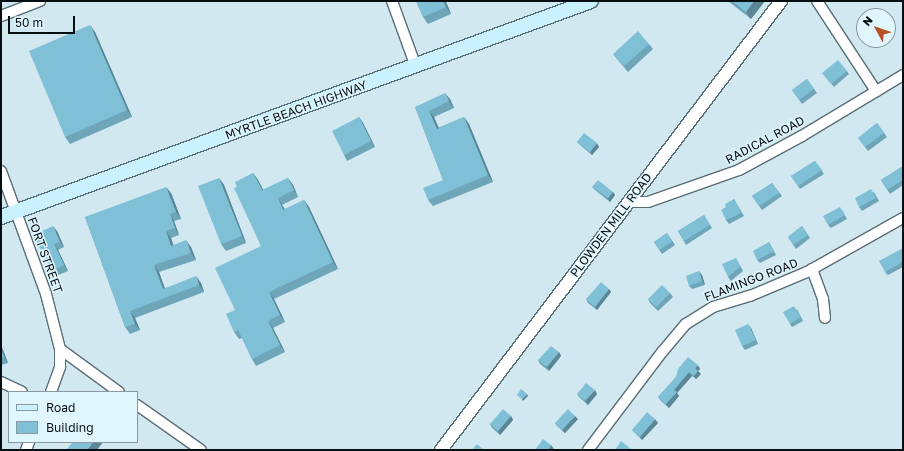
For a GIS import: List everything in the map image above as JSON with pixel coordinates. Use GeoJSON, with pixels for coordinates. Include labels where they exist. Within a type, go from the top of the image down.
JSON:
{"type":"FeatureCollection","features":[{"type":"Feature","properties":{"kind":"main road","name":"MYRTLE BEACH HIGHWAY"},"geometry":{"type":"LineString","coordinates":[[1,217],[416,67],[591,1]]}},
{"type":"Feature","properties":{"kind":"street"},"geometry":{"type":"LineString","coordinates":[[1,16],[40,1]]}},
{"type":"Feature","properties":{"kind":"street"},"geometry":{"type":"LineString","coordinates":[[392,1],[416,67]]}},
{"type":"Feature","properties":{"kind":"street","name":"PLOWDEN MILL ROAD"},"geometry":{"type":"LineString","coordinates":[[441,450],[781,1]]}},
{"type":"Feature","properties":{"kind":"street"},"geometry":{"type":"LineString","coordinates":[[816,1],[876,91]]}},
{"type":"Feature","properties":{"kind":"street","name":"RADICAL ROAD"},"geometry":{"type":"LineString","coordinates":[[629,202],[648,202],[739,170],[802,136],[903,75]]}},
{"type":"Feature","properties":{"kind":"street","name":"FORT STREET"},"geometry":{"type":"LineString","coordinates":[[1,171],[46,294],[60,349],[60,367],[51,391]]}},
{"type":"Feature","properties":{"kind":"street","name":"FLAMINGO ROAD"},"geometry":{"type":"LineString","coordinates":[[588,450],[662,351],[686,324],[713,307],[750,296],[812,269],[903,218]]}},
{"type":"Feature","properties":{"kind":"street"},"geometry":{"type":"LineString","coordinates":[[812,269],[823,299],[825,318]]}},
{"type":"Feature","properties":{"kind":"street"},"geometry":{"type":"LineString","coordinates":[[60,349],[118,391]]}},
{"type":"Feature","properties":{"kind":"street"},"geometry":{"type":"LineString","coordinates":[[1,382],[20,391]]}},
{"type":"Feature","properties":{"kind":"street"},"geometry":{"type":"LineString","coordinates":[[138,406],[201,450]]}},
{"type":"Feature","properties":{"kind":"building"},"geometry":{"type":"Polygon","coordinates":[[[416,1],[443,1],[446,7],[423,17],[416,1]]]}},
{"type":"Feature","properties":{"kind":"building"},"geometry":{"type":"Polygon","coordinates":[[[732,1],[754,1],[746,12],[732,1]]]}},
{"type":"Feature","properties":{"kind":"building"},"geometry":{"type":"Polygon","coordinates":[[[90,25],[127,110],[65,137],[29,51],[90,25]]]}},
{"type":"Feature","properties":{"kind":"building"},"geometry":{"type":"Polygon","coordinates":[[[638,31],[649,44],[624,66],[613,54],[638,31]]]}},
{"type":"Feature","properties":{"kind":"building"},"geometry":{"type":"Polygon","coordinates":[[[838,60],[847,71],[831,84],[822,73],[838,60]]]}},
{"type":"Feature","properties":{"kind":"building"},"geometry":{"type":"Polygon","coordinates":[[[807,79],[814,89],[799,100],[792,90],[807,79]]]}},
{"type":"Feature","properties":{"kind":"building"},"geometry":{"type":"Polygon","coordinates":[[[445,93],[449,101],[429,111],[437,129],[464,117],[488,175],[428,200],[423,188],[443,180],[415,107],[445,93]]]}},
{"type":"Feature","properties":{"kind":"building"},"geometry":{"type":"Polygon","coordinates":[[[359,117],[371,141],[344,155],[332,131],[359,117]]]}},
{"type":"Feature","properties":{"kind":"building"},"geometry":{"type":"Polygon","coordinates":[[[877,123],[884,133],[865,147],[858,138],[877,123]]]}},
{"type":"Feature","properties":{"kind":"building"},"geometry":{"type":"Polygon","coordinates":[[[584,133],[597,143],[590,152],[577,142],[584,133]]]}},
{"type":"Feature","properties":{"kind":"building"},"geometry":{"type":"Polygon","coordinates":[[[815,161],[822,170],[798,186],[791,176],[815,161]]]}},
{"type":"Feature","properties":{"kind":"building"},"geometry":{"type":"Polygon","coordinates":[[[903,166],[903,180],[887,190],[881,180],[903,166]]]}},
{"type":"Feature","properties":{"kind":"building"},"geometry":{"type":"Polygon","coordinates":[[[253,173],[262,190],[288,178],[294,190],[278,198],[283,210],[304,200],[333,262],[269,292],[280,315],[268,321],[280,345],[252,359],[238,330],[234,332],[226,314],[235,310],[215,268],[261,246],[234,188],[237,187],[235,182],[253,173]]]}},
{"type":"Feature","properties":{"kind":"building"},"geometry":{"type":"Polygon","coordinates":[[[219,178],[242,236],[221,244],[198,186],[219,178]]]}},
{"type":"Feature","properties":{"kind":"building"},"geometry":{"type":"Polygon","coordinates":[[[598,180],[613,192],[608,198],[592,187],[598,180]]]}},
{"type":"Feature","properties":{"kind":"building"},"geometry":{"type":"Polygon","coordinates":[[[772,183],[779,193],[759,206],[752,196],[772,183]]]}},
{"type":"Feature","properties":{"kind":"building"},"geometry":{"type":"Polygon","coordinates":[[[166,187],[176,212],[170,214],[175,228],[166,231],[171,246],[186,240],[191,253],[154,265],[163,289],[196,276],[199,285],[130,311],[135,324],[125,327],[85,217],[166,187]]]}},
{"type":"Feature","properties":{"kind":"building"},"geometry":{"type":"Polygon","coordinates":[[[871,189],[876,198],[859,207],[855,198],[871,189]]]}},
{"type":"Feature","properties":{"kind":"building"},"geometry":{"type":"Polygon","coordinates":[[[734,199],[741,213],[726,220],[721,210],[726,207],[725,204],[734,199]]]}},
{"type":"Feature","properties":{"kind":"building"},"geometry":{"type":"Polygon","coordinates":[[[840,207],[845,215],[828,225],[823,216],[840,207]]]}},
{"type":"Feature","properties":{"kind":"building"},"geometry":{"type":"Polygon","coordinates":[[[704,215],[710,225],[684,241],[678,231],[704,215]]]}},
{"type":"Feature","properties":{"kind":"building"},"geometry":{"type":"Polygon","coordinates":[[[53,226],[60,242],[54,244],[64,265],[52,271],[36,240],[40,238],[38,233],[53,226]]]}},
{"type":"Feature","properties":{"kind":"building"},"geometry":{"type":"Polygon","coordinates":[[[802,226],[808,235],[793,245],[788,237],[802,226]]]}},
{"type":"Feature","properties":{"kind":"building"},"geometry":{"type":"Polygon","coordinates":[[[667,233],[672,242],[659,250],[654,242],[667,233]]]}},
{"type":"Feature","properties":{"kind":"building"},"geometry":{"type":"Polygon","coordinates":[[[769,242],[774,251],[757,260],[753,251],[769,242]]]}},
{"type":"Feature","properties":{"kind":"building"},"geometry":{"type":"Polygon","coordinates":[[[903,248],[903,262],[885,272],[879,261],[903,248]]]}},
{"type":"Feature","properties":{"kind":"building"},"geometry":{"type":"Polygon","coordinates":[[[736,258],[740,267],[728,277],[722,264],[736,258]]]}},
{"type":"Feature","properties":{"kind":"building"},"geometry":{"type":"Polygon","coordinates":[[[699,271],[702,281],[689,286],[686,276],[699,271]]]}},
{"type":"Feature","properties":{"kind":"building"},"geometry":{"type":"Polygon","coordinates":[[[601,282],[609,289],[595,307],[586,299],[601,282]]]}},
{"type":"Feature","properties":{"kind":"building"},"geometry":{"type":"Polygon","coordinates":[[[662,285],[670,293],[656,307],[648,299],[662,285]]]}},
{"type":"Feature","properties":{"kind":"building"},"geometry":{"type":"Polygon","coordinates":[[[794,306],[801,317],[790,324],[783,312],[794,306]]]}},
{"type":"Feature","properties":{"kind":"building"},"geometry":{"type":"Polygon","coordinates":[[[748,324],[756,340],[742,346],[735,330],[748,324]]]}},
{"type":"Feature","properties":{"kind":"building"},"geometry":{"type":"Polygon","coordinates":[[[551,346],[559,352],[547,367],[538,360],[551,346]]]}},
{"type":"Feature","properties":{"kind":"building"},"geometry":{"type":"Polygon","coordinates":[[[1,350],[4,357],[1,359],[1,350]]]}},
{"type":"Feature","properties":{"kind":"building"},"geometry":{"type":"Polygon","coordinates":[[[688,357],[698,365],[695,368],[698,371],[694,376],[689,372],[674,390],[677,392],[666,404],[658,397],[676,377],[678,369],[688,357]]]}},
{"type":"Feature","properties":{"kind":"building"},"geometry":{"type":"Polygon","coordinates":[[[586,383],[595,390],[585,401],[577,394],[586,383]]]}},
{"type":"Feature","properties":{"kind":"building"},"geometry":{"type":"Polygon","coordinates":[[[521,389],[527,394],[522,399],[517,395],[521,389]]]}},
{"type":"Feature","properties":{"kind":"building"},"geometry":{"type":"Polygon","coordinates":[[[503,409],[511,416],[498,431],[490,424],[503,409]]]}},
{"type":"Feature","properties":{"kind":"building"},"geometry":{"type":"Polygon","coordinates":[[[568,409],[575,416],[562,430],[555,423],[568,409]]]}},
{"type":"Feature","properties":{"kind":"building"},"geometry":{"type":"Polygon","coordinates":[[[647,412],[655,419],[640,437],[632,430],[647,412]]]}},
{"type":"Feature","properties":{"kind":"building"},"geometry":{"type":"Polygon","coordinates":[[[543,439],[551,445],[548,450],[535,450],[543,439]]]}},
{"type":"Feature","properties":{"kind":"building"},"geometry":{"type":"Polygon","coordinates":[[[621,441],[631,449],[615,450],[621,441]]]}},
{"type":"Feature","properties":{"kind":"building"},"geometry":{"type":"Polygon","coordinates":[[[72,443],[92,443],[87,450],[66,450],[72,443]]]}},
{"type":"Feature","properties":{"kind":"building"},"geometry":{"type":"Polygon","coordinates":[[[477,444],[484,450],[472,450],[477,444]]]}}]}
